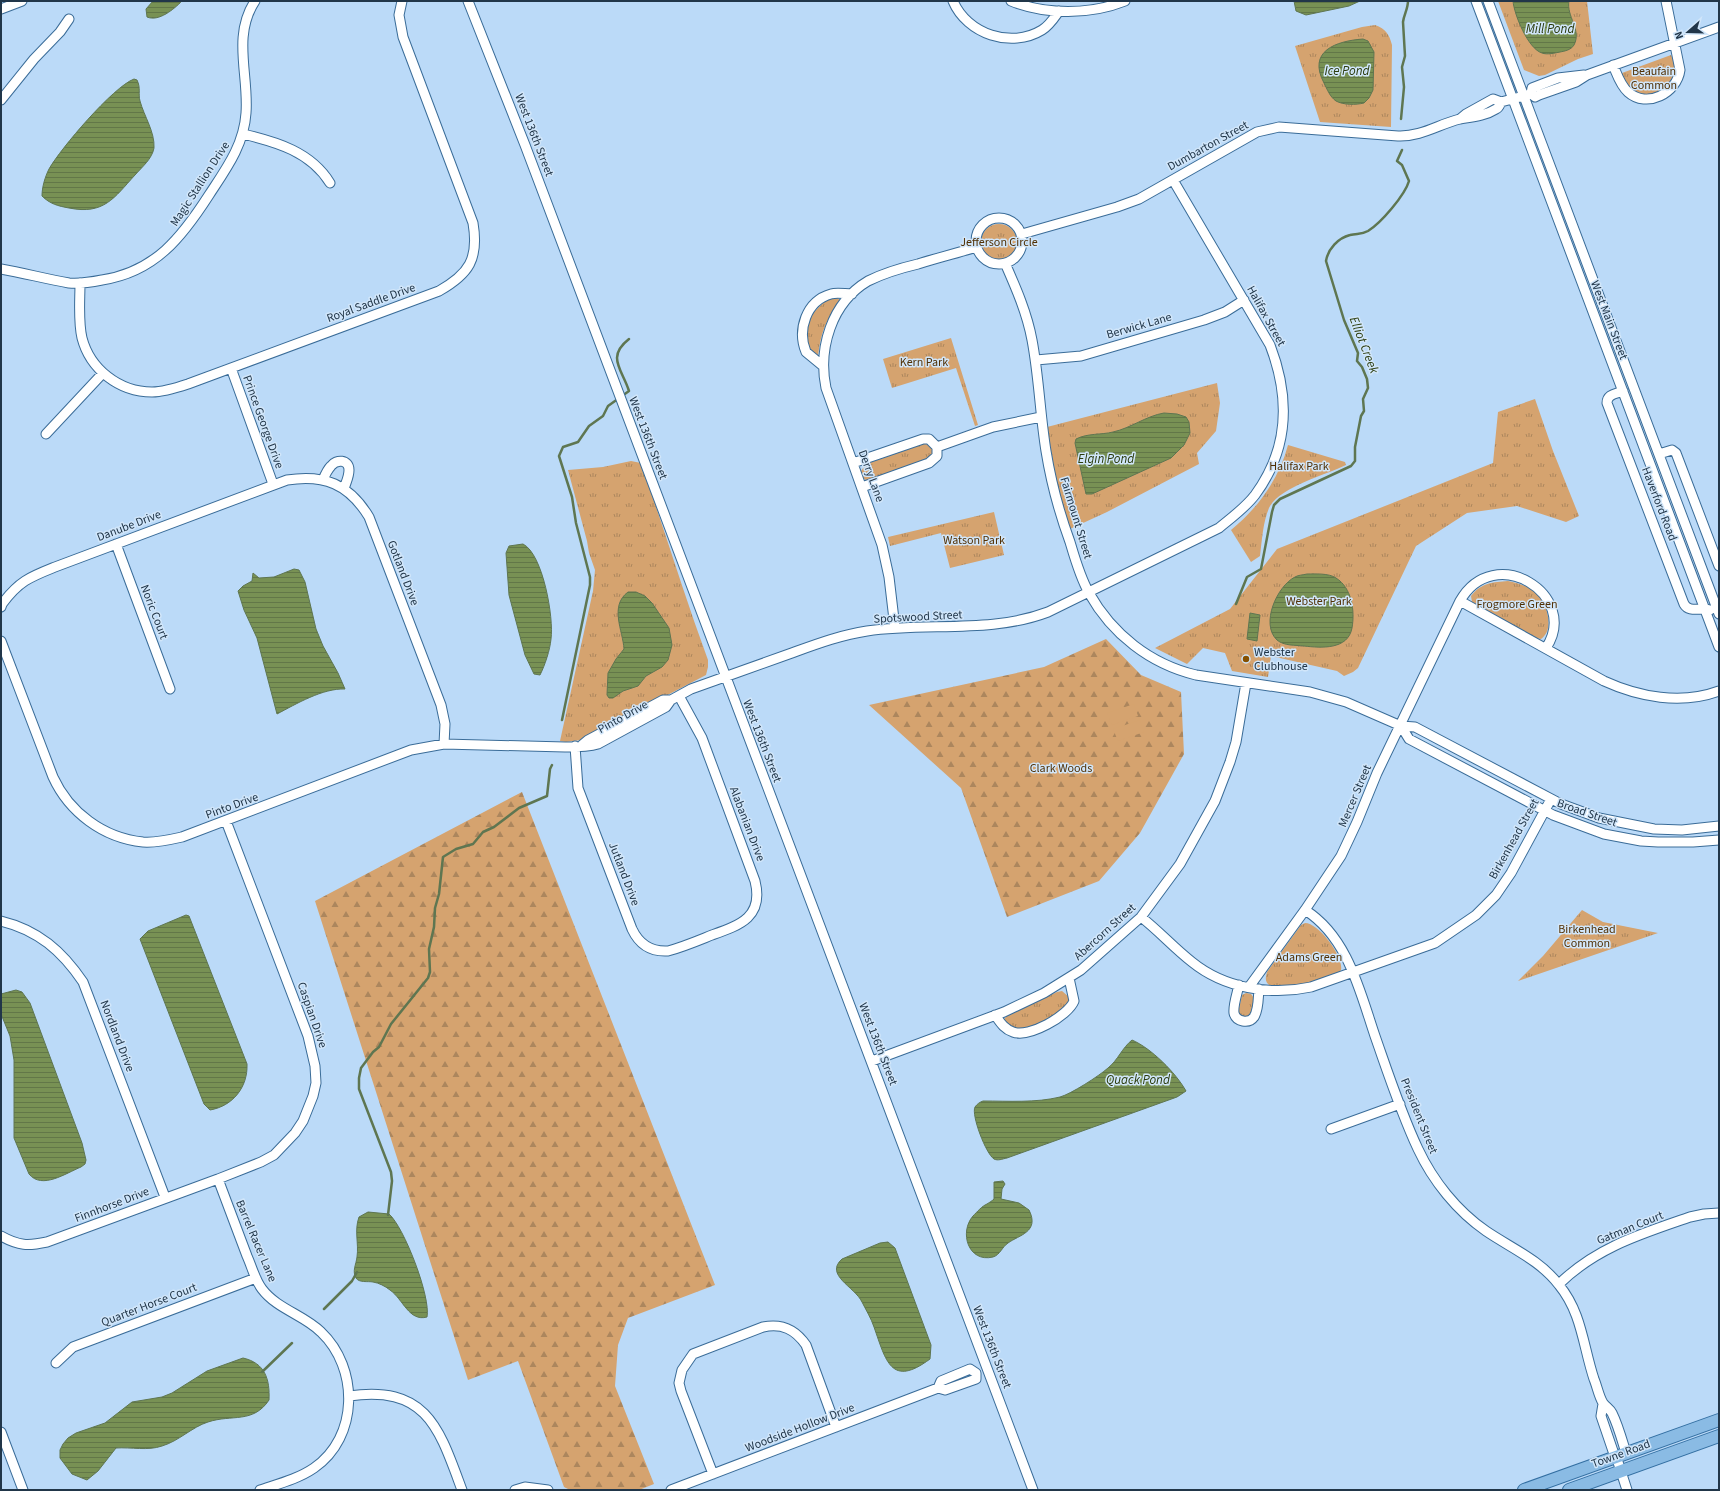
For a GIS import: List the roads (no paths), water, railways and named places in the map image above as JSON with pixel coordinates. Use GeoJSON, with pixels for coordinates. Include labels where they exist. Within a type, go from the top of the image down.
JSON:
{"type":"FeatureCollection","features":[{"type":"Feature","properties":{"kind":"main road","name":"Towne Road"},"geometry":{"type":"LineString","coordinates":[[1524,1490],[1719,1420]]}},
{"type":"Feature","properties":{"kind":"main road","name":"Towne Road"},"geometry":{"type":"LineString","coordinates":[[1569,1490],[1719,1436]]}},
{"type":"Feature","properties":{"kind":"street"},"geometry":{"type":"LineString","coordinates":[[1,9],[22,1]]}},
{"type":"Feature","properties":{"kind":"street","name":"Magic Stallion Drive"},"geometry":{"type":"LineString","coordinates":[[1,269],[70,283],[107,280],[134,271],[149,263],[171,246],[191,223],[227,168],[243,134],[247,97],[242,36],[245,22],[255,1]]}},
{"type":"Feature","properties":{"kind":"street","name":"Royal Saddle Drive"},"geometry":{"type":"LineString","coordinates":[[80,283],[82,337],[93,363],[103,373],[117,383],[138,391],[152,392],[177,388],[439,291],[455,282],[465,272],[471,263],[475,250],[476,238],[473,223],[403,37],[399,15],[402,1]]}},
{"type":"Feature","properties":{"kind":"street","name":"West 136th Street"},"geometry":{"type":"LineString","coordinates":[[468,1],[506,94],[1033,1490]]}},
{"type":"Feature","properties":{"kind":"street"},"geometry":{"type":"LineString","coordinates":[[953,1],[960,15],[968,23],[987,34],[1003,38],[1022,37],[1033,34],[1050,23],[1059,11]]}},
{"type":"Feature","properties":{"kind":"street"},"geometry":{"type":"LineString","coordinates":[[1011,1],[1048,10],[1059,11],[1092,10],[1112,6],[1125,1]]}},
{"type":"Feature","properties":{"kind":"street","name":"West Main Street"},"geometry":{"type":"LineString","coordinates":[[1476,1],[1521,97],[1659,454],[1715,611],[1719,647]]}},
{"type":"Feature","properties":{"kind":"street","name":"West Main Street"},"geometry":{"type":"LineString","coordinates":[[1488,1],[1623,391],[1715,611]]}},
{"type":"Feature","properties":{"kind":"street"},"geometry":{"type":"LineString","coordinates":[[1666,1],[1674,43],[1680,65],[1678,79],[1667,93],[1658,97],[1641,99],[1629,94],[1621,84],[1613,65],[1674,43],[1719,27]]}},
{"type":"Feature","properties":{"kind":"street"},"geometry":{"type":"LineString","coordinates":[[1,100],[34,59],[60,32],[69,19]]}},
{"type":"Feature","properties":{"kind":"street","name":"Dumbarton Street"},"geometry":{"type":"LineString","coordinates":[[1022,234],[1139,199],[1247,138],[1267,129],[1292,128],[1403,136],[1420,134],[1460,119],[1493,99],[1501,102],[1521,97],[1532,88],[1558,78],[1587,75],[1613,65]]}},
{"type":"Feature","properties":{"kind":"street"},"geometry":{"type":"LineString","coordinates":[[243,134],[274,142],[298,153],[317,165],[330,183]]}},
{"type":"Feature","properties":{"kind":"street","name":"Halifax Street"},"geometry":{"type":"LineString","coordinates":[[1089,592],[1219,528],[1243,508],[1255,495],[1264,481],[1278,448],[1283,428],[1283,391],[1280,375],[1270,346],[1173,180]]}},
{"type":"Feature","properties":{"kind":"street"},"geometry":{"type":"LineString","coordinates":[[994,218],[1008,219],[1016,224],[1022,234],[1021,249],[1017,256],[1005,263],[996,264],[989,262],[983,258],[977,247],[977,234],[980,227],[988,220],[994,218]]}},
{"type":"Feature","properties":{"kind":"street"},"geometry":{"type":"LineString","coordinates":[[823,366],[806,352],[802,333],[804,320],[810,309],[820,298],[835,293],[852,294],[867,282],[880,276],[977,247]]}},
{"type":"Feature","properties":{"kind":"street","name":"Fairmount Street"},"geometry":{"type":"LineString","coordinates":[[1005,263],[1027,318],[1036,360],[1041,416],[1054,494],[1066,532],[1089,592],[1113,626],[1134,647],[1149,656],[1181,671],[1246,683]]}},
{"type":"Feature","properties":{"kind":"street","name":"Derry Lane"},"geometry":{"type":"LineString","coordinates":[[852,294],[839,312],[828,334],[825,345],[823,366],[824,378],[829,399],[862,487],[886,560],[895,628]]}},
{"type":"Feature","properties":{"kind":"street","name":"Berwick Lane"},"geometry":{"type":"LineString","coordinates":[[1036,360],[1081,356],[1204,320],[1225,312],[1244,300]]}},
{"type":"Feature","properties":{"kind":"street","name":"Prince George Drive"},"geometry":{"type":"LineString","coordinates":[[231,368],[274,484]]}},
{"type":"Feature","properties":{"kind":"street"},"geometry":{"type":"LineString","coordinates":[[46,434],[103,373]]}},
{"type":"Feature","properties":{"kind":"street","name":"Haverford Road"},"geometry":{"type":"LineString","coordinates":[[1623,391],[1609,397],[1607,403],[1684,604],[1686,608],[1690,610],[1715,611]]}},
{"type":"Feature","properties":{"kind":"street"},"geometry":{"type":"LineString","coordinates":[[936,447],[993,427],[1041,416]]}},
{"type":"Feature","properties":{"kind":"street"},"geometry":{"type":"LineString","coordinates":[[853,463],[923,439],[929,439],[936,447],[937,456],[929,463],[862,487]]}},
{"type":"Feature","properties":{"kind":"street"},"geometry":{"type":"LineString","coordinates":[[1659,454],[1672,450],[1676,453],[1719,566]]}},
{"type":"Feature","properties":{"kind":"street"},"geometry":{"type":"LineString","coordinates":[[323,480],[331,465],[338,460],[344,462],[347,464],[349,470],[344,488]]}},
{"type":"Feature","properties":{"kind":"street","name":"Gotland Drive"},"geometry":{"type":"LineString","coordinates":[[274,484],[287,480],[307,477],[323,480],[344,488],[357,500],[369,517],[441,705],[444,724],[444,744]]}},
{"type":"Feature","properties":{"kind":"street","name":"Danube Drive"},"geometry":{"type":"LineString","coordinates":[[1,605],[19,584],[28,578],[274,484]]}},
{"type":"Feature","properties":{"kind":"street","name":"Noric Court"},"geometry":{"type":"LineString","coordinates":[[116,544],[170,689]]}},
{"type":"Feature","properties":{"kind":"street","name":"Mercer Street"},"geometry":{"type":"LineString","coordinates":[[1249,987],[1305,910],[1341,856],[1378,773],[1460,601],[1467,590],[1487,577],[1506,574],[1525,579],[1541,590],[1551,608],[1554,626],[1553,636],[1546,648]]}},
{"type":"Feature","properties":{"kind":"street","name":"Spotswood Street"},"geometry":{"type":"LineString","coordinates":[[725,677],[824,642],[866,631],[934,626],[972,627],[1019,622],[1048,612],[1089,592]]}},
{"type":"Feature","properties":{"kind":"street"},"geometry":{"type":"LineString","coordinates":[[1460,601],[1604,681],[1634,693],[1659,698],[1685,698],[1719,691]]}},
{"type":"Feature","properties":{"kind":"street","name":"Pinto Drive"},"geometry":{"type":"LineString","coordinates":[[1,641],[57,786],[69,804],[87,820],[98,827],[120,836],[150,842],[182,837],[411,750],[444,744],[590,746],[598,744],[666,708],[671,700],[691,689],[725,677]]}},
{"type":"Feature","properties":{"kind":"street","name":"Broad Street"},"geometry":{"type":"LineString","coordinates":[[1246,683],[1316,694],[1346,702],[1401,726],[1415,727],[1551,799],[1599,818],[1642,827],[1682,830],[1719,826]]}},
{"type":"Feature","properties":{"kind":"street","name":"Abercorn Street"},"geometry":{"type":"LineString","coordinates":[[872,1061],[995,1015],[1044,993],[1069,978],[1100,954],[1141,917],[1180,864],[1215,801],[1236,742],[1246,683]]}},
{"type":"Feature","properties":{"kind":"street","name":"Alabanian Drive"},"geometry":{"type":"LineString","coordinates":[[679,696],[702,738],[755,881],[758,896],[755,908],[742,923],[705,938]]}},
{"type":"Feature","properties":{"kind":"street","name":"Broad Street"},"geometry":{"type":"LineString","coordinates":[[1401,726],[1409,739],[1544,811],[1566,821],[1604,834],[1634,840],[1674,842],[1719,840]]}},
{"type":"Feature","properties":{"kind":"street","name":"Jutland Drive"},"geometry":{"type":"LineString","coordinates":[[578,746],[578,788],[634,935],[643,945],[661,951],[674,949],[705,938]]}},
{"type":"Feature","properties":{"kind":"street","name":"Birkenhead Street"},"geometry":{"type":"LineString","coordinates":[[1141,917],[1193,963],[1215,977],[1239,986],[1269,991],[1298,990],[1324,983],[1435,942],[1463,925],[1476,915],[1496,895],[1511,873],[1551,799]]}},
{"type":"Feature","properties":{"kind":"street","name":"Caspian Drive"},"geometry":{"type":"LineString","coordinates":[[218,1179],[261,1162],[274,1155],[286,1144],[303,1121],[313,1096],[316,1083],[315,1066],[308,1036],[226,821]]}},
{"type":"Feature","properties":{"kind":"street","name":"President Street"},"geometry":{"type":"LineString","coordinates":[[1305,910],[1313,915],[1332,935],[1342,950],[1353,972],[1409,1129],[1423,1160],[1441,1187],[1475,1222],[1533,1260],[1559,1284],[1570,1301],[1578,1319],[1593,1376],[1603,1404],[1611,1411],[1619,1455],[1620,1471],[1627,1490]]}},
{"type":"Feature","properties":{"kind":"street","name":"Nordland Drive"},"geometry":{"type":"LineString","coordinates":[[1,921],[30,932],[46,941],[71,964],[82,982],[165,1197]]}},
{"type":"Feature","properties":{"kind":"street"},"geometry":{"type":"LineString","coordinates":[[995,1015],[1008,1030],[1019,1034],[1031,1032],[1068,1011],[1074,1001],[1069,978]]}},
{"type":"Feature","properties":{"kind":"street"},"geometry":{"type":"LineString","coordinates":[[1239,986],[1234,1011],[1235,1016],[1239,1020],[1244,1021],[1250,1020],[1256,1012],[1259,989]]}},
{"type":"Feature","properties":{"kind":"street"},"geometry":{"type":"LineString","coordinates":[[1331,1129],[1400,1104]]}},
{"type":"Feature","properties":{"kind":"street","name":"Finnhorse Drive"},"geometry":{"type":"LineString","coordinates":[[1,1236],[13,1243],[26,1245],[48,1242],[165,1197],[218,1179]]}},
{"type":"Feature","properties":{"kind":"street","name":"Barrel Racer Lane"},"geometry":{"type":"LineString","coordinates":[[218,1179],[256,1278],[262,1289],[268,1296],[313,1325],[329,1339],[343,1364],[348,1385],[348,1410],[340,1435],[332,1450],[313,1468],[298,1476],[260,1490]]}},
{"type":"Feature","properties":{"kind":"street","name":"Gatman Court"},"geometry":{"type":"LineString","coordinates":[[1559,1284],[1582,1265],[1609,1247],[1690,1217],[1719,1213]]}},
{"type":"Feature","properties":{"kind":"street","name":"Quarter Horse Court"},"geometry":{"type":"LineString","coordinates":[[56,1363],[73,1347],[256,1278]]}},
{"type":"Feature","properties":{"kind":"street"},"geometry":{"type":"LineString","coordinates":[[713,1474],[680,1391],[679,1383],[682,1370],[693,1354],[763,1327],[781,1326],[796,1332],[806,1344],[836,1426]]}},
{"type":"Feature","properties":{"kind":"street","name":"Woodside Hollow Drive"},"geometry":{"type":"LineString","coordinates":[[671,1490],[938,1388],[941,1381],[970,1369],[976,1373],[988,1369]]}},
{"type":"Feature","properties":{"kind":"street"},"geometry":{"type":"LineString","coordinates":[[349,1396],[383,1394],[396,1397],[420,1408],[436,1426],[443,1439],[462,1490]]}},
{"type":"Feature","properties":{"kind":"street"},"geometry":{"type":"LineString","coordinates":[[1,1432],[23,1490]]}},
{"type":"Feature","properties":{"kind":"street"},"geometry":{"type":"LineString","coordinates":[[515,1490],[525,1487],[548,1490]]}},
{"type":"Feature","properties":{"kind":"water"},"geometry":{"type":"Polygon","coordinates":[[[153,1],[182,1],[166,14],[156,18],[147,17],[146,9],[153,1]]]}},
{"type":"Feature","properties":{"kind":"water"},"geometry":{"type":"Polygon","coordinates":[[[1294,1],[1360,1],[1349,6],[1306,15],[1296,11],[1294,1]]]}},
{"type":"Feature","properties":{"kind":"water","name":"Mill Pond"},"geometry":{"type":"Polygon","coordinates":[[[1513,1],[1569,1],[1570,12],[1576,34],[1573,47],[1566,51],[1551,54],[1544,54],[1537,50],[1527,38],[1519,22],[1513,1]]]}},
{"type":"Feature","properties":{"kind":"water","name":"Ice Pond"},"geometry":{"type":"Polygon","coordinates":[[[1363,39],[1368,41],[1374,52],[1373,90],[1369,98],[1364,103],[1350,104],[1336,101],[1330,95],[1320,72],[1319,63],[1322,56],[1334,45],[1363,39]]]}},
{"type":"Feature","properties":{"kind":"water"},"geometry":{"type":"Polygon","coordinates":[[[134,79],[137,80],[138,83],[140,101],[153,136],[154,148],[149,159],[121,191],[100,207],[81,210],[61,206],[48,201],[42,196],[44,182],[55,159],[101,105],[125,84],[134,79]]]}},
{"type":"Feature","properties":{"kind":"water","name":"Elgin Pond"},"geometry":{"type":"Polygon","coordinates":[[[1164,413],[1177,414],[1186,417],[1189,422],[1190,433],[1184,445],[1171,458],[1092,494],[1086,494],[1075,443],[1076,439],[1120,430],[1164,413]]]}},
{"type":"Feature","properties":{"kind":"water"},"geometry":{"type":"Polygon","coordinates":[[[523,544],[530,550],[541,573],[546,587],[551,617],[550,643],[544,667],[540,675],[534,674],[525,655],[509,595],[506,553],[509,546],[523,544]]]}},
{"type":"Feature","properties":{"kind":"water"},"geometry":{"type":"Polygon","coordinates":[[[294,569],[299,570],[305,582],[316,629],[345,689],[337,689],[319,694],[301,701],[277,714],[257,638],[244,610],[238,591],[252,581],[253,573],[259,578],[274,577],[294,569]]]}},
{"type":"Feature","properties":{"kind":"water"},"geometry":{"type":"Polygon","coordinates":[[[1307,574],[1333,576],[1341,582],[1349,594],[1353,614],[1352,628],[1349,635],[1340,644],[1326,647],[1290,645],[1277,640],[1272,633],[1270,615],[1282,588],[1296,576],[1307,574]]]}},
{"type":"Feature","properties":{"kind":"water"},"geometry":{"type":"Polygon","coordinates":[[[628,592],[636,592],[645,596],[652,603],[669,628],[672,645],[668,660],[662,667],[646,676],[638,686],[623,691],[613,698],[609,698],[607,695],[608,673],[624,649],[618,619],[619,604],[628,592]]]}},
{"type":"Feature","properties":{"kind":"water"},"geometry":{"type":"Polygon","coordinates":[[[1250,613],[1260,615],[1257,641],[1247,639],[1250,613]]]}},
{"type":"Feature","properties":{"kind":"water"},"geometry":{"type":"Polygon","coordinates":[[[186,915],[189,916],[247,1064],[245,1080],[238,1094],[226,1104],[210,1110],[204,1104],[140,939],[148,931],[186,915]]]}},
{"type":"Feature","properties":{"kind":"water"},"geometry":{"type":"Polygon","coordinates":[[[16,990],[22,992],[30,1003],[82,1143],[86,1160],[85,1164],[81,1167],[54,1179],[34,1179],[29,1174],[14,1138],[14,1060],[10,1036],[1,1014],[1,994],[16,990]]]}},
{"type":"Feature","properties":{"kind":"water","name":"Quack Pond"},"geometry":{"type":"Polygon","coordinates":[[[1132,1040],[1155,1055],[1170,1069],[1186,1091],[1177,1097],[1007,1158],[997,1160],[991,1156],[983,1142],[975,1118],[974,1111],[978,1104],[983,1101],[1051,1099],[1065,1095],[1085,1084],[1108,1068],[1132,1040]]]}},
{"type":"Feature","properties":{"kind":"water"},"geometry":{"type":"Polygon","coordinates":[[[1003,1181],[1005,1184],[1002,1189],[1001,1199],[1019,1203],[1029,1210],[1032,1217],[1032,1223],[1027,1232],[1008,1243],[997,1255],[984,1258],[972,1251],[968,1245],[967,1230],[973,1216],[994,1199],[994,1182],[1003,1181]]]}},
{"type":"Feature","properties":{"kind":"water"},"geometry":{"type":"Polygon","coordinates":[[[368,1212],[389,1214],[402,1233],[421,1279],[425,1294],[427,1317],[421,1318],[415,1316],[407,1309],[395,1294],[384,1286],[375,1282],[364,1282],[357,1280],[354,1270],[357,1260],[358,1222],[359,1217],[368,1212]]]}},
{"type":"Feature","properties":{"kind":"water"},"geometry":{"type":"Polygon","coordinates":[[[888,1242],[895,1248],[931,1345],[930,1359],[917,1367],[906,1371],[898,1371],[892,1367],[887,1360],[862,1302],[839,1276],[837,1270],[837,1265],[842,1259],[880,1243],[888,1242]]]}},
{"type":"Feature","properties":{"kind":"water"},"geometry":{"type":"Polygon","coordinates":[[[243,1358],[250,1360],[261,1368],[267,1379],[269,1400],[263,1408],[256,1412],[242,1417],[217,1420],[202,1424],[174,1441],[157,1447],[145,1449],[116,1448],[98,1471],[87,1480],[72,1474],[60,1458],[60,1450],[68,1438],[76,1433],[105,1423],[132,1402],[162,1397],[172,1393],[207,1371],[243,1358]]]}},
{"type":"Feature","properties":{"kind":"waterway","name":"Elliot Creek"},"geometry":{"type":"LineString","coordinates":[[1401,119],[1404,87],[1402,67],[1405,56],[1403,22],[1408,1]]}},
{"type":"Feature","properties":{"kind":"waterway","name":"Elliot Creek"},"geometry":{"type":"LineString","coordinates":[[1236,604],[1247,577],[1261,569],[1274,505],[1280,499],[1351,466],[1355,461],[1355,447],[1361,416],[1364,411],[1363,399],[1368,388],[1367,379],[1362,367],[1357,361],[1358,353],[1344,320],[1326,261],[1331,248],[1338,241],[1346,236],[1368,231],[1379,222],[1403,194],[1409,181],[1402,165],[1397,161],[1402,150]]}},
{"type":"Feature","properties":{"kind":"waterway"},"geometry":{"type":"LineString","coordinates":[[562,720],[590,585],[590,577],[576,523],[572,497],[559,456],[563,447],[578,442],[589,426],[603,416],[608,406],[629,391],[620,370],[617,358],[618,352],[629,339]]}},
{"type":"Feature","properties":{"kind":"waterway"},"geometry":{"type":"LineString","coordinates":[[388,1215],[392,1181],[391,1172],[359,1089],[361,1068],[373,1052],[379,1047],[391,1024],[428,978],[430,972],[429,949],[434,927],[435,908],[439,894],[443,857],[456,849],[473,844],[483,832],[494,827],[519,808],[547,796],[550,769],[552,765]]}},
{"type":"Feature","properties":{"kind":"waterway"},"geometry":{"type":"LineString","coordinates":[[324,1309],[352,1281],[357,1272]]}},
{"type":"Feature","properties":{"kind":"waterway"},"geometry":{"type":"LineString","coordinates":[[262,1372],[292,1343]]}},
{"type":"Feature","properties":{"kind":"place","name":"Webster Clubhouse"},"geometry":{"type":"Point","coordinates":[1246,659]}},
{"type":"Feature","properties":{"kind":"park label","name":"Beaufain Common"},"geometry":{"type":"Point","coordinates":[1654,78]}},
{"type":"Feature","properties":{"kind":"park label","name":"Jefferson Circle"},"geometry":{"type":"Point","coordinates":[999,242]}},
{"type":"Feature","properties":{"kind":"park label","name":"Kern Park"},"geometry":{"type":"Point","coordinates":[924,362]}},
{"type":"Feature","properties":{"kind":"park label","name":"Halifax Park"},"geometry":{"type":"Point","coordinates":[1299,466]}},
{"type":"Feature","properties":{"kind":"park label","name":"Watson Park"},"geometry":{"type":"Point","coordinates":[974,540]}},
{"type":"Feature","properties":{"kind":"park label","name":"Webster Park"},"geometry":{"type":"Point","coordinates":[1319,601]}},
{"type":"Feature","properties":{"kind":"park label","name":"Frogmore Green"},"geometry":{"type":"Point","coordinates":[1517,604]}},
{"type":"Feature","properties":{"kind":"park label","name":"Clark Woods"},"geometry":{"type":"Point","coordinates":[1061,768]}},
{"type":"Feature","properties":{"kind":"park label","name":"Birkenhead Common"},"geometry":{"type":"Point","coordinates":[1587,936]}},
{"type":"Feature","properties":{"kind":"park label","name":"Adams Green"},"geometry":{"type":"Point","coordinates":[1309,957]}}]}
